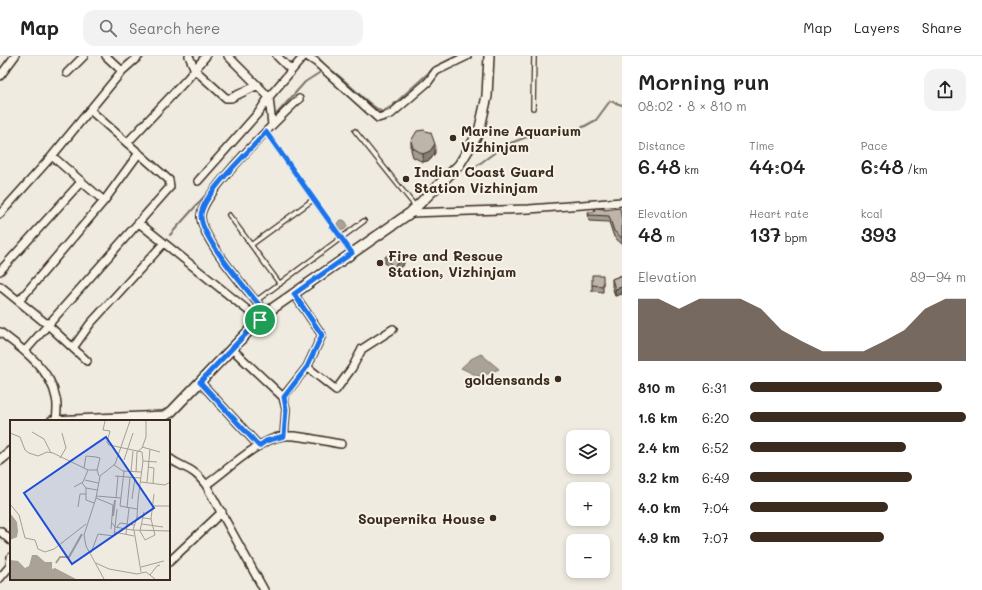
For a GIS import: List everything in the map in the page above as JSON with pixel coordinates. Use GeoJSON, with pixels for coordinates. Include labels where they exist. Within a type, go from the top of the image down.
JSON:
{"type":"FeatureCollection","features":[{"type":"Feature","properties":{"kind":"street"},"geometry":{"type":"LineString","coordinates":[[0,74],[16,56]]}},
{"type":"Feature","properties":{"kind":"street"},"geometry":{"type":"LineString","coordinates":[[67,73],[84,56]]}},
{"type":"Feature","properties":{"kind":"street"},"geometry":{"type":"LineString","coordinates":[[106,56],[122,70]]}},
{"type":"Feature","properties":{"kind":"street"},"geometry":{"type":"LineString","coordinates":[[0,214],[52,156],[122,70],[139,56]]}},
{"type":"Feature","properties":{"kind":"street"},"geometry":{"type":"LineString","coordinates":[[189,56],[195,70],[226,98],[231,98],[258,85]]}},
{"type":"Feature","properties":{"kind":"street"},"geometry":{"type":"LineString","coordinates":[[127,143],[195,70],[206,56]]}},
{"type":"Feature","properties":{"kind":"street"},"geometry":{"type":"LineString","coordinates":[[228,56],[270,97],[272,125]]}},
{"type":"Feature","properties":{"kind":"street"},"geometry":{"type":"LineString","coordinates":[[277,56],[292,70]]}},
{"type":"Feature","properties":{"kind":"street"},"geometry":{"type":"LineString","coordinates":[[198,181],[259,112],[292,70],[306,56],[316,62],[378,118],[391,114],[428,82],[436,71],[467,56]]}},
{"type":"Feature","properties":{"kind":"street"},"geometry":{"type":"LineString","coordinates":[[0,332],[25,351],[52,385],[56,396],[54,420],[170,417],[200,382],[263,317],[413,210],[459,165],[479,132],[487,96],[489,56]]}},
{"type":"Feature","properties":{"kind":"street"},"geometry":{"type":"LineString","coordinates":[[263,317],[256,301],[207,236],[201,215],[207,202],[219,184],[272,125],[299,99]]}},
{"type":"Feature","properties":{"kind":"street"},"geometry":{"type":"LineString","coordinates":[[25,351],[170,187],[169,180],[90,110]]}},
{"type":"Feature","properties":{"kind":"street"},"geometry":{"type":"LineString","coordinates":[[19,301],[27,289],[104,201],[139,153]]}},
{"type":"Feature","properties":{"kind":"street"},"geometry":{"type":"LineString","coordinates":[[52,156],[104,201]]}},
{"type":"Feature","properties":{"kind":"street"},"geometry":{"type":"LineString","coordinates":[[0,272],[82,182]]}},
{"type":"Feature","properties":{"kind":"street"},"geometry":{"type":"LineString","coordinates":[[413,210],[529,208],[622,202]]}},
{"type":"Feature","properties":{"kind":"street"},"geometry":{"type":"LineString","coordinates":[[139,223],[263,317]]}},
{"type":"Feature","properties":{"kind":"street"},"geometry":{"type":"LineString","coordinates":[[73,348],[90,324],[164,243]]}},
{"type":"Feature","properties":{"kind":"street"},"geometry":{"type":"LineString","coordinates":[[0,286],[48,325],[87,361]]}},
{"type":"Feature","properties":{"kind":"street"},"geometry":{"type":"LineString","coordinates":[[284,397],[307,367],[322,335],[294,294]]}},
{"type":"Feature","properties":{"kind":"street"},"geometry":{"type":"LineString","coordinates":[[307,367],[336,390],[352,368],[362,349],[393,329]]}},
{"type":"Feature","properties":{"kind":"street"},"geometry":{"type":"LineString","coordinates":[[232,349],[284,397],[286,409],[284,436]]}},
{"type":"Feature","properties":{"kind":"street"},"geometry":{"type":"LineString","coordinates":[[200,382],[259,446]]}},
{"type":"Feature","properties":{"kind":"street"},"geometry":{"type":"LineString","coordinates":[[206,485],[266,441],[284,436],[341,444]]}},
{"type":"Feature","properties":{"kind":"street"},"geometry":{"type":"LineString","coordinates":[[0,460],[10,452]]}},
{"type":"Feature","properties":{"kind":"street"},"geometry":{"type":"LineString","coordinates":[[170,459],[193,471],[206,485],[264,590]]}},
{"type":"Feature","properties":{"kind":"street"},"geometry":{"type":"LineString","coordinates":[[170,561],[222,512]]}},
{"type":"Feature","properties":{"kind":"street"},"geometry":{"type":"LineString","coordinates":[[0,531],[10,539]]}},
{"type":"Feature","properties":{"kind":"street"},"geometry":{"type":"LineString","coordinates":[[0,578],[10,566]]}},
{"type":"Feature","properties":{"kind":"lane"},"geometry":{"type":"LineString","coordinates":[[533,108],[534,56]]}},
{"type":"Feature","properties":{"kind":"lane"},"geometry":{"type":"LineString","coordinates":[[355,131],[413,210]]}},
{"type":"Feature","properties":{"kind":"lane"},"geometry":{"type":"LineString","coordinates":[[266,132],[352,253]]}},
{"type":"Feature","properties":{"kind":"lane"},"geometry":{"type":"LineString","coordinates":[[252,246],[314,199]]}},
{"type":"Feature","properties":{"kind":"lane"},"geometry":{"type":"LineString","coordinates":[[229,215],[280,284]]}},
{"type":"Feature","properties":{"kind":"lane"},"geometry":{"type":"LineString","coordinates":[[256,301],[364,221]]}},
{"type":"Feature","properties":{"kind":"shaded area"},"geometry":{"type":"Polygon","coordinates":[[[340,220],[344,220],[346,221],[346,229],[340,230],[337,227],[337,223],[340,220]]]}},
{"type":"Feature","properties":{"kind":"shaded area"},"geometry":{"type":"Polygon","coordinates":[[[481,354],[499,369],[480,377],[461,368],[471,359],[481,354]]]}},
{"type":"Feature","properties":{"kind":"building"},"geometry":{"type":"Polygon","coordinates":[[[424,130],[431,133],[435,144],[430,151],[423,154],[413,148],[411,141],[417,131],[424,130]]]}},
{"type":"Feature","properties":{"kind":"building"},"geometry":{"type":"Polygon","coordinates":[[[595,208],[604,210],[620,208],[622,238],[614,231],[609,216],[589,215],[588,212],[594,212],[595,208]]]}},
{"type":"Feature","properties":{"kind":"building"},"geometry":{"type":"Polygon","coordinates":[[[396,250],[404,258],[393,267],[385,257],[396,250]]]}},
{"type":"Feature","properties":{"kind":"building"},"geometry":{"type":"Polygon","coordinates":[[[592,275],[603,275],[603,286],[592,285],[592,275]]]}},
{"type":"Feature","properties":{"kind":"building"},"geometry":{"type":"Polygon","coordinates":[[[622,275],[622,287],[615,289],[612,279],[622,275]]]}},
{"type":"Feature","properties":{"kind":"waterway"},"geometry":{"type":"LineString","coordinates":[[317,56],[325,66]]}},
{"type":"Feature","properties":{"kind":"waterway"},"geometry":{"type":"LineString","coordinates":[[328,68],[382,112],[392,106],[435,67],[457,56]]}},
{"type":"Feature","properties":{"kind":"waterway"},"geometry":{"type":"LineString","coordinates":[[273,118],[305,82],[319,73]]}},
{"type":"Feature","properties":{"kind":"waterway"},"geometry":{"type":"LineString","coordinates":[[467,173],[505,145],[527,137],[549,133],[567,135],[596,120],[610,101],[622,105]]}},
{"type":"Feature","properties":{"kind":"waterway"},"geometry":{"type":"LineString","coordinates":[[260,133],[270,122]]}},
{"type":"Feature","properties":{"kind":"waterway"},"geometry":{"type":"LineString","coordinates":[[170,235],[211,189]]}},
{"type":"Feature","properties":{"kind":"place","name":"Marine Aquarium Vizhinjam"},"geometry":{"type":"Point","coordinates":[453,138]}},
{"type":"Feature","properties":{"kind":"place","name":"Indian Coast Guard Station Vizhinjam"},"geometry":{"type":"Point","coordinates":[406,179]}},
{"type":"Feature","properties":{"kind":"place","name":"Fire and Rescue Station, Vizhinjam"},"geometry":{"type":"Point","coordinates":[380,263]}},
{"type":"Feature","properties":{"kind":"place","name":"goldensands"},"geometry":{"type":"Point","coordinates":[558,379]}},
{"type":"Feature","properties":{"kind":"place","name":"Soupernika House"},"geometry":{"type":"Point","coordinates":[493,518]}},
{"type":"Feature","properties":{"kind":"route"},"geometry":{"type":"LineString","coordinates":[[266,132],[352,253],[294,294],[322,335],[307,367],[284,397],[286,409],[284,436],[266,441],[259,446],[200,382],[260,320],[266,313],[207,236],[201,215],[207,202],[219,184],[266,132]]}}]}
